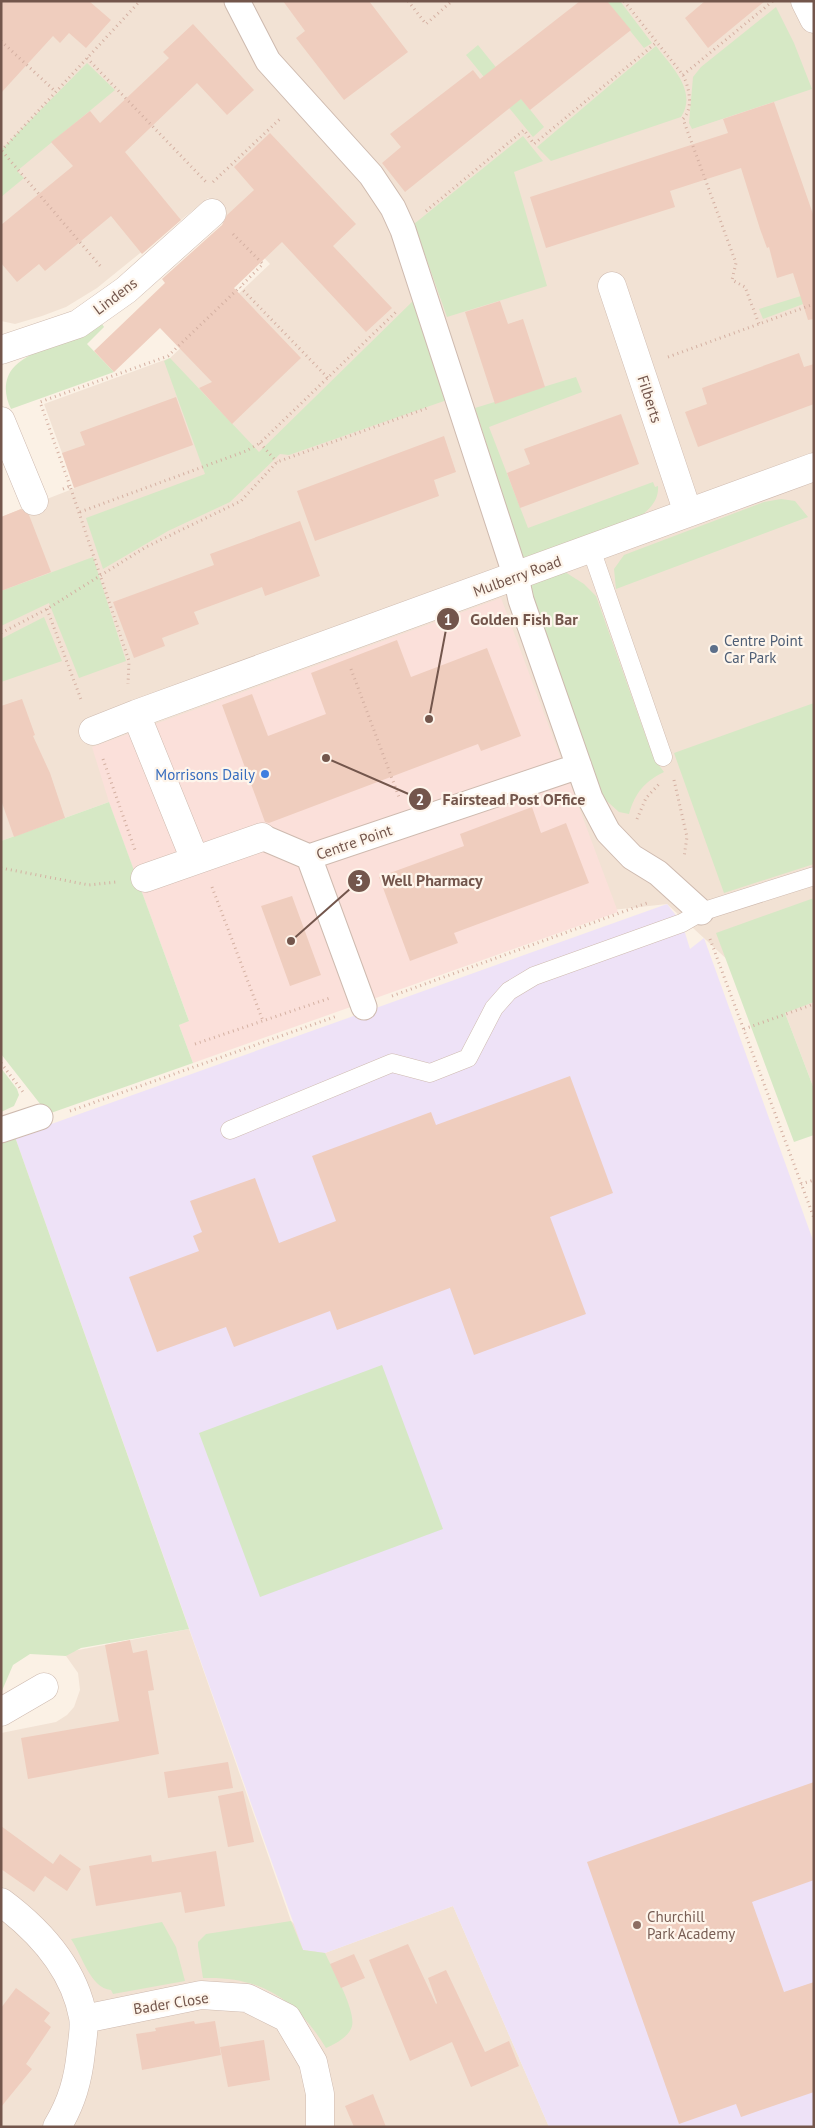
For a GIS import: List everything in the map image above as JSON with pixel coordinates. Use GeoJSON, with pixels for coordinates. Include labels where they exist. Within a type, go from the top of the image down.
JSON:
{"type":"FeatureCollection","features":[{"type":"Feature","properties":{"kind":"street"},"geometry":{"type":"LineString","coordinates":[[237,1],[268,60],[371,175],[393,208],[403,230],[420,288],[516,577],[521,600],[590,798],[608,832],[632,857],[658,873],[704,921]]}},
{"type":"Feature","properties":{"kind":"street"},"geometry":{"type":"LineString","coordinates":[[805,1],[814,19]]}},
{"type":"Feature","properties":{"kind":"street","name":"Lindens"},"geometry":{"type":"LineString","coordinates":[[1,350],[78,324],[122,292],[212,213]]}},
{"type":"Feature","properties":{"kind":"street","name":"Filberts"},"geometry":{"type":"LineString","coordinates":[[612,286],[688,513]]}},
{"type":"Feature","properties":{"kind":"street"},"geometry":{"type":"LineString","coordinates":[[1,421],[6,448],[34,501]]}},
{"type":"Feature","properties":{"kind":"street","name":"Mulberry Road"},"geometry":{"type":"LineString","coordinates":[[93,731],[814,467]]}},
{"type":"Feature","properties":{"kind":"street"},"geometry":{"type":"LineString","coordinates":[[131,716],[198,859]]}},
{"type":"Feature","properties":{"kind":"street","name":"Centre Point"},"geometry":{"type":"LineString","coordinates":[[360,997],[309,857],[579,766]]}},
{"type":"Feature","properties":{"kind":"street"},"geometry":{"type":"LineString","coordinates":[[145,878],[262,837],[309,857]]}},
{"type":"Feature","properties":{"kind":"street"},"geometry":{"type":"LineString","coordinates":[[1,1130],[40,1117]]}},
{"type":"Feature","properties":{"kind":"street"},"geometry":{"type":"LineString","coordinates":[[1,1712],[44,1687]]}},
{"type":"Feature","properties":{"kind":"street"},"geometry":{"type":"LineString","coordinates":[[1,1902],[27,1921],[51,1948],[71,1981],[84,2018],[78,2079],[71,2103],[57,2127]]}},
{"type":"Feature","properties":{"kind":"street","name":"Bader Close"},"geometry":{"type":"LineString","coordinates":[[84,2018],[201,1995],[247,1998],[287,2018],[313,2062],[320,2094],[320,2127]]}},
{"type":"Feature","properties":{"kind":"lane"},"geometry":{"type":"LineString","coordinates":[[591,549],[663,757]]}},
{"type":"Feature","properties":{"kind":"lane"},"geometry":{"type":"LineString","coordinates":[[230,1130],[392,1063],[430,1073],[468,1058],[490,1016],[509,990],[534,976],[682,923],[704,921],[814,876]]}},
{"type":"Feature","properties":{"kind":"path"},"geometry":{"type":"LineString","coordinates":[[130,1],[136,6]]}},
{"type":"Feature","properties":{"kind":"path"},"geometry":{"type":"LineString","coordinates":[[122,292],[2,151],[140,1]]}},
{"type":"Feature","properties":{"kind":"path"},"geometry":{"type":"LineString","coordinates":[[408,1],[426,24],[452,1]]}},
{"type":"Feature","properties":{"kind":"path"},"geometry":{"type":"LineString","coordinates":[[624,1],[683,75],[689,86],[689,100],[686,116],[683,119],[736,263],[732,280],[745,287],[758,324]]}},
{"type":"Feature","properties":{"kind":"path"},"geometry":{"type":"LineString","coordinates":[[683,75],[773,1]]}},
{"type":"Feature","properties":{"kind":"path"},"geometry":{"type":"LineString","coordinates":[[1,41],[56,92]]}},
{"type":"Feature","properties":{"kind":"path"},"geometry":{"type":"LineString","coordinates":[[403,230],[524,130],[534,144],[657,42]]}},
{"type":"Feature","properties":{"kind":"path"},"geometry":{"type":"LineString","coordinates":[[87,58],[210,185]]}},
{"type":"Feature","properties":{"kind":"path"},"geometry":{"type":"LineString","coordinates":[[131,716],[130,661],[80,512],[40,402],[168,356],[263,264],[212,213],[209,203],[200,194],[301,99]]}},
{"type":"Feature","properties":{"kind":"path"},"geometry":{"type":"LineString","coordinates":[[240,287],[328,378]]}},
{"type":"Feature","properties":{"kind":"path"},"geometry":{"type":"LineString","coordinates":[[80,512],[246,451],[260,443],[420,288]]}},
{"type":"Feature","properties":{"kind":"path"},"geometry":{"type":"LineString","coordinates":[[640,367],[814,304]]}},
{"type":"Feature","properties":{"kind":"path"},"geometry":{"type":"LineString","coordinates":[[1,633],[47,609],[146,547],[241,502],[277,462],[457,397]]}},
{"type":"Feature","properties":{"kind":"path"},"geometry":{"type":"LineString","coordinates":[[260,443],[277,462]]}},
{"type":"Feature","properties":{"kind":"path"},"geometry":{"type":"LineString","coordinates":[[34,501],[70,486]]}},
{"type":"Feature","properties":{"kind":"path"},"geometry":{"type":"LineString","coordinates":[[1,868],[89,885],[145,878],[47,609]]}},
{"type":"Feature","properties":{"kind":"path"},"geometry":{"type":"LineString","coordinates":[[340,640],[410,823]]}},
{"type":"Feature","properties":{"kind":"path"},"geometry":{"type":"LineString","coordinates":[[663,757],[672,775],[687,837],[678,892]]}},
{"type":"Feature","properties":{"kind":"path"},"geometry":{"type":"LineString","coordinates":[[632,857],[638,813],[646,798],[657,785],[672,775]]}},
{"type":"Feature","properties":{"kind":"path"},"geometry":{"type":"LineString","coordinates":[[198,859],[263,1021]]}},
{"type":"Feature","properties":{"kind":"path"},"geometry":{"type":"LineString","coordinates":[[704,921],[814,1218]]}},
{"type":"Feature","properties":{"kind":"path"},"geometry":{"type":"LineString","coordinates":[[195,1044],[263,1021],[360,997]]}},
{"type":"Feature","properties":{"kind":"path"},"geometry":{"type":"LineString","coordinates":[[744,1029],[814,1004]]}},
{"type":"Feature","properties":{"kind":"path"},"geometry":{"type":"LineString","coordinates":[[801,1184],[814,1180]]}},
{"type":"Feature","properties":{"kind":"shaded area"},"geometry":{"type":"Polygon","coordinates":[[[1,1],[814,1],[814,1089],[785,1013],[667,904],[603,911],[196,1039],[109,802],[1,841],[1,517],[75,488],[44,404],[170,358],[270,264],[208,198],[97,288],[66,307],[15,324],[1,321],[1,1]]]}},
{"type":"Feature","properties":{"kind":"shaded area"},"geometry":{"type":"Polygon","coordinates":[[[501,598],[618,912],[193,1063],[179,1025],[189,1020],[109,802],[92,747],[501,598]]]}},
{"type":"Feature","properties":{"kind":"shaded area"},"geometry":{"type":"Polygon","coordinates":[[[667,904],[682,923],[690,949],[704,938],[814,1243],[814,2127],[549,2127],[453,1906],[325,1953],[303,1950],[15,1137],[667,904]]]}},
{"type":"Feature","properties":{"kind":"shaded area"},"geometry":{"type":"Polygon","coordinates":[[[189,1629],[291,1921],[325,1953],[453,1906],[549,2127],[1,2127],[1,1733],[56,1722],[67,1715],[74,1707],[80,1690],[78,1673],[66,1656],[73,1651],[189,1629]]]}},
{"type":"Feature","properties":{"kind":"green space"},"geometry":{"type":"Polygon","coordinates":[[[606,1],[620,1],[652,43],[644,48],[606,1]]]}},
{"type":"Feature","properties":{"kind":"green space"},"geometry":{"type":"Polygon","coordinates":[[[776,7],[794,43],[812,89],[692,129],[689,123],[693,77],[701,67],[776,7]]]}},
{"type":"Feature","properties":{"kind":"green space"},"geometry":{"type":"Polygon","coordinates":[[[478,45],[544,127],[533,137],[466,55],[478,45]]]}},
{"type":"Feature","properties":{"kind":"green space"},"geometry":{"type":"Polygon","coordinates":[[[656,46],[675,70],[685,88],[685,107],[681,117],[551,161],[537,147],[656,46]]]}},
{"type":"Feature","properties":{"kind":"green space"},"geometry":{"type":"Polygon","coordinates":[[[87,63],[115,90],[17,171],[24,178],[1,197],[1,150],[87,63]]]}},
{"type":"Feature","properties":{"kind":"green space"},"geometry":{"type":"Polygon","coordinates":[[[523,136],[543,161],[514,172],[547,286],[447,317],[414,224],[523,136]]]}},
{"type":"Feature","properties":{"kind":"green space"},"geometry":{"type":"Polygon","coordinates":[[[801,296],[814,300],[763,319],[759,309],[801,296]]]}},
{"type":"Feature","properties":{"kind":"green space"},"geometry":{"type":"Polygon","coordinates":[[[417,297],[447,400],[289,455],[280,454],[230,502],[168,531],[103,569],[86,518],[205,474],[164,361],[170,358],[259,452],[417,297]]]}},
{"type":"Feature","properties":{"kind":"green space"},"geometry":{"type":"Polygon","coordinates":[[[102,324],[104,327],[87,344],[114,372],[11,409],[6,387],[8,376],[15,366],[44,348],[102,324]]]}},
{"type":"Feature","properties":{"kind":"green space"},"geometry":{"type":"Polygon","coordinates":[[[576,377],[582,392],[489,427],[528,528],[653,482],[655,487],[658,486],[656,499],[641,516],[523,559],[475,408],[576,377]]]}},
{"type":"Feature","properties":{"kind":"green space"},"geometry":{"type":"Polygon","coordinates":[[[781,499],[795,501],[808,517],[616,589],[614,569],[624,555],[764,502],[781,499]]]}},
{"type":"Feature","properties":{"kind":"green space"},"geometry":{"type":"Polygon","coordinates":[[[93,557],[126,661],[79,678],[49,603],[1,626],[1,591],[93,557]]]}},
{"type":"Feature","properties":{"kind":"green space"},"geometry":{"type":"Polygon","coordinates":[[[565,572],[584,584],[596,596],[646,737],[655,760],[664,772],[651,779],[642,788],[634,800],[629,814],[619,812],[600,795],[527,586],[565,572]]]}},
{"type":"Feature","properties":{"kind":"green space"},"geometry":{"type":"Polygon","coordinates":[[[44,617],[62,661],[1,682],[1,639],[44,617]]]}},
{"type":"Feature","properties":{"kind":"green space"},"geometry":{"type":"Polygon","coordinates":[[[814,703],[814,864],[724,893],[674,753],[814,703]]]}},
{"type":"Feature","properties":{"kind":"green space"},"geometry":{"type":"Polygon","coordinates":[[[109,802],[189,1021],[179,1025],[193,1063],[48,1114],[1,1054],[1,841],[109,802]]]}},
{"type":"Feature","properties":{"kind":"green space"},"geometry":{"type":"Polygon","coordinates":[[[814,898],[814,1002],[785,1013],[814,1089],[814,1135],[794,1142],[716,933],[814,898]]]}},
{"type":"Feature","properties":{"kind":"green space"},"geometry":{"type":"Polygon","coordinates":[[[1,1068],[17,1089],[19,1095],[14,1106],[1,1112],[1,1068]]]}},
{"type":"Feature","properties":{"kind":"green space"},"geometry":{"type":"Polygon","coordinates":[[[15,1137],[189,1629],[81,1648],[66,1656],[30,1654],[13,1665],[1,1693],[1,1142],[15,1137]]]}},
{"type":"Feature","properties":{"kind":"green space"},"geometry":{"type":"Polygon","coordinates":[[[382,1365],[443,1529],[260,1597],[199,1433],[382,1365]]]}},
{"type":"Feature","properties":{"kind":"green space"},"geometry":{"type":"Polygon","coordinates":[[[291,1921],[303,1950],[325,1953],[343,1989],[350,2010],[352,2026],[348,2034],[326,2048],[303,2017],[290,2004],[275,1994],[243,1981],[224,1978],[203,1978],[198,1942],[206,1934],[291,1921]]]}},
{"type":"Feature","properties":{"kind":"green space"},"geometry":{"type":"Polygon","coordinates":[[[162,1922],[176,1947],[185,1981],[113,1994],[111,1990],[104,1988],[92,1977],[71,1939],[162,1922]]]}},
{"type":"Feature","properties":{"kind":"building"},"geometry":{"type":"Polygon","coordinates":[[[1,1],[89,1],[111,20],[86,48],[69,33],[60,43],[53,36],[1,93],[1,1]]]}},
{"type":"Feature","properties":{"kind":"building"},"geometry":{"type":"Polygon","coordinates":[[[283,1],[369,1],[408,52],[344,100],[296,38],[305,31],[283,1]]]}},
{"type":"Feature","properties":{"kind":"building"},"geometry":{"type":"Polygon","coordinates":[[[580,1],[607,1],[631,30],[530,110],[521,99],[405,192],[382,163],[401,147],[390,134],[473,70],[480,79],[580,1]]]}},
{"type":"Feature","properties":{"kind":"building"},"geometry":{"type":"Polygon","coordinates":[[[705,1],[765,1],[708,48],[685,18],[705,1]]]}},
{"type":"Feature","properties":{"kind":"building"},"geometry":{"type":"Polygon","coordinates":[[[193,24],[254,90],[227,115],[197,83],[125,152],[181,220],[142,254],[111,216],[45,271],[39,264],[17,282],[1,263],[1,225],[73,166],[51,142],[90,111],[100,123],[169,58],[163,52],[193,24]]]}},
{"type":"Feature","properties":{"kind":"building"},"geometry":{"type":"Polygon","coordinates":[[[774,102],[814,217],[814,319],[808,320],[793,273],[777,278],[769,247],[767,248],[760,229],[741,168],[670,191],[675,207],[546,248],[530,197],[728,133],[723,119],[774,102]]]}},
{"type":"Feature","properties":{"kind":"building"},"geometry":{"type":"Polygon","coordinates":[[[270,133],[356,224],[333,246],[392,308],[366,332],[282,242],[234,288],[301,358],[232,424],[199,388],[212,382],[160,328],[114,372],[94,351],[165,283],[162,279],[222,225],[227,215],[254,190],[234,167],[270,133]]]}},
{"type":"Feature","properties":{"kind":"building"},"geometry":{"type":"Polygon","coordinates":[[[500,301],[508,324],[523,319],[545,387],[495,404],[465,312],[500,301]]]}},
{"type":"Feature","properties":{"kind":"building"},"geometry":{"type":"Polygon","coordinates":[[[799,353],[804,367],[814,364],[814,404],[698,447],[685,412],[707,404],[702,388],[799,353]]]}},
{"type":"Feature","properties":{"kind":"building"},"geometry":{"type":"Polygon","coordinates":[[[176,397],[193,445],[74,488],[62,453],[85,445],[80,432],[176,397]]]}},
{"type":"Feature","properties":{"kind":"building"},"geometry":{"type":"Polygon","coordinates":[[[621,414],[639,464],[520,508],[507,473],[530,464],[524,449],[621,414]]]}},
{"type":"Feature","properties":{"kind":"building"},"geometry":{"type":"Polygon","coordinates":[[[444,436],[456,472],[434,480],[439,496],[315,541],[297,491],[444,436]]]}},
{"type":"Feature","properties":{"kind":"building"},"geometry":{"type":"Polygon","coordinates":[[[21,509],[29,515],[51,572],[1,591],[1,517],[21,509]]]}},
{"type":"Feature","properties":{"kind":"building"},"geometry":{"type":"Polygon","coordinates":[[[300,521],[320,576],[265,596],[262,587],[194,612],[199,624],[162,638],[165,646],[134,658],[113,602],[214,565],[210,554],[300,521]]]}},
{"type":"Feature","properties":{"kind":"building"},"geometry":{"type":"Polygon","coordinates":[[[397,640],[411,677],[487,648],[521,736],[481,751],[478,744],[269,823],[265,822],[222,705],[252,694],[268,736],[326,714],[311,673],[397,640]]]}},
{"type":"Feature","properties":{"kind":"building"},"geometry":{"type":"Polygon","coordinates":[[[22,699],[35,735],[33,736],[50,773],[65,818],[14,837],[1,800],[1,706],[22,699]]]}},
{"type":"Feature","properties":{"kind":"building"},"geometry":{"type":"Polygon","coordinates":[[[532,807],[541,833],[566,823],[589,883],[454,933],[458,943],[410,961],[379,877],[464,846],[460,834],[532,807]]]}},
{"type":"Feature","properties":{"kind":"building"},"geometry":{"type":"Polygon","coordinates":[[[292,896],[321,975],[290,986],[261,906],[292,896]]]}},
{"type":"Feature","properties":{"kind":"building"},"geometry":{"type":"Polygon","coordinates":[[[570,1076],[613,1193],[550,1217],[586,1314],[474,1355],[450,1288],[337,1330],[330,1311],[234,1347],[226,1327],[157,1352],[129,1277],[199,1251],[193,1236],[202,1232],[190,1201],[255,1178],[279,1243],[336,1221],[312,1156],[431,1112],[436,1125],[570,1076]]]}},
{"type":"Feature","properties":{"kind":"building"},"geometry":{"type":"Polygon","coordinates":[[[130,1640],[133,1653],[147,1650],[154,1690],[148,1691],[159,1754],[28,1779],[21,1738],[119,1721],[105,1645],[130,1640]]]}},
{"type":"Feature","properties":{"kind":"building"},"geometry":{"type":"Polygon","coordinates":[[[228,1762],[233,1788],[168,1798],[164,1772],[228,1762]]]}},
{"type":"Feature","properties":{"kind":"building"},"geometry":{"type":"Polygon","coordinates":[[[814,1782],[814,1880],[752,1902],[784,1992],[814,1982],[814,2092],[741,2117],[736,2104],[679,2124],[587,1862],[814,1782]]]}},
{"type":"Feature","properties":{"kind":"building"},"geometry":{"type":"Polygon","coordinates":[[[243,1791],[254,1842],[228,1847],[218,1796],[243,1791]]]}},
{"type":"Feature","properties":{"kind":"building"},"geometry":{"type":"Polygon","coordinates":[[[1,1826],[53,1864],[60,1854],[81,1869],[67,1891],[45,1876],[34,1892],[1,1869],[1,1826]]]}},
{"type":"Feature","properties":{"kind":"building"},"geometry":{"type":"Polygon","coordinates":[[[216,1851],[225,1906],[185,1913],[181,1892],[96,1906],[89,1866],[151,1855],[152,1862],[216,1851]]]}},
{"type":"Feature","properties":{"kind":"building"},"geometry":{"type":"Polygon","coordinates":[[[408,1944],[436,2004],[428,1978],[446,1970],[485,2052],[509,2041],[519,2066],[471,2087],[452,2042],[410,2061],[369,1960],[408,1944]]]}},
{"type":"Feature","properties":{"kind":"building"},"geometry":{"type":"Polygon","coordinates":[[[354,1954],[365,1978],[341,1988],[330,1964],[354,1954]]]}},
{"type":"Feature","properties":{"kind":"building"},"geometry":{"type":"Polygon","coordinates":[[[16,1988],[50,2013],[44,2021],[51,2027],[26,2064],[32,2069],[1,2107],[1,2008],[16,1988]]]}},
{"type":"Feature","properties":{"kind":"building"},"geometry":{"type":"Polygon","coordinates":[[[194,2021],[195,2024],[215,2021],[221,2055],[142,2070],[136,2034],[156,2031],[155,2028],[194,2021]]]}},
{"type":"Feature","properties":{"kind":"building"},"geometry":{"type":"Polygon","coordinates":[[[264,2040],[270,2080],[228,2087],[220,2047],[264,2040]]]}},
{"type":"Feature","properties":{"kind":"building"},"geometry":{"type":"Polygon","coordinates":[[[373,2094],[386,2127],[354,2127],[345,2106],[373,2094]]]}},
{"type":"Feature","properties":{"kind":"place","name":"Centre Point Car Park"},"geometry":{"type":"Point","coordinates":[714,649]}},
{"type":"Feature","properties":{"kind":"place","name":"Golden Fish Bar"},"geometry":{"type":"Point","coordinates":[429,719]}},
{"type":"Feature","properties":{"kind":"place","name":"Fairstead Post OFfice"},"geometry":{"type":"Point","coordinates":[326,758]}},
{"type":"Feature","properties":{"kind":"place","name":"Morrisons Daily"},"geometry":{"type":"Point","coordinates":[265,774]}},
{"type":"Feature","properties":{"kind":"place","name":"Well Pharmacy"},"geometry":{"type":"Point","coordinates":[291,941]}},
{"type":"Feature","properties":{"kind":"place","name":"Churchill Park Academy"},"geometry":{"type":"Point","coordinates":[637,1925]}}]}
